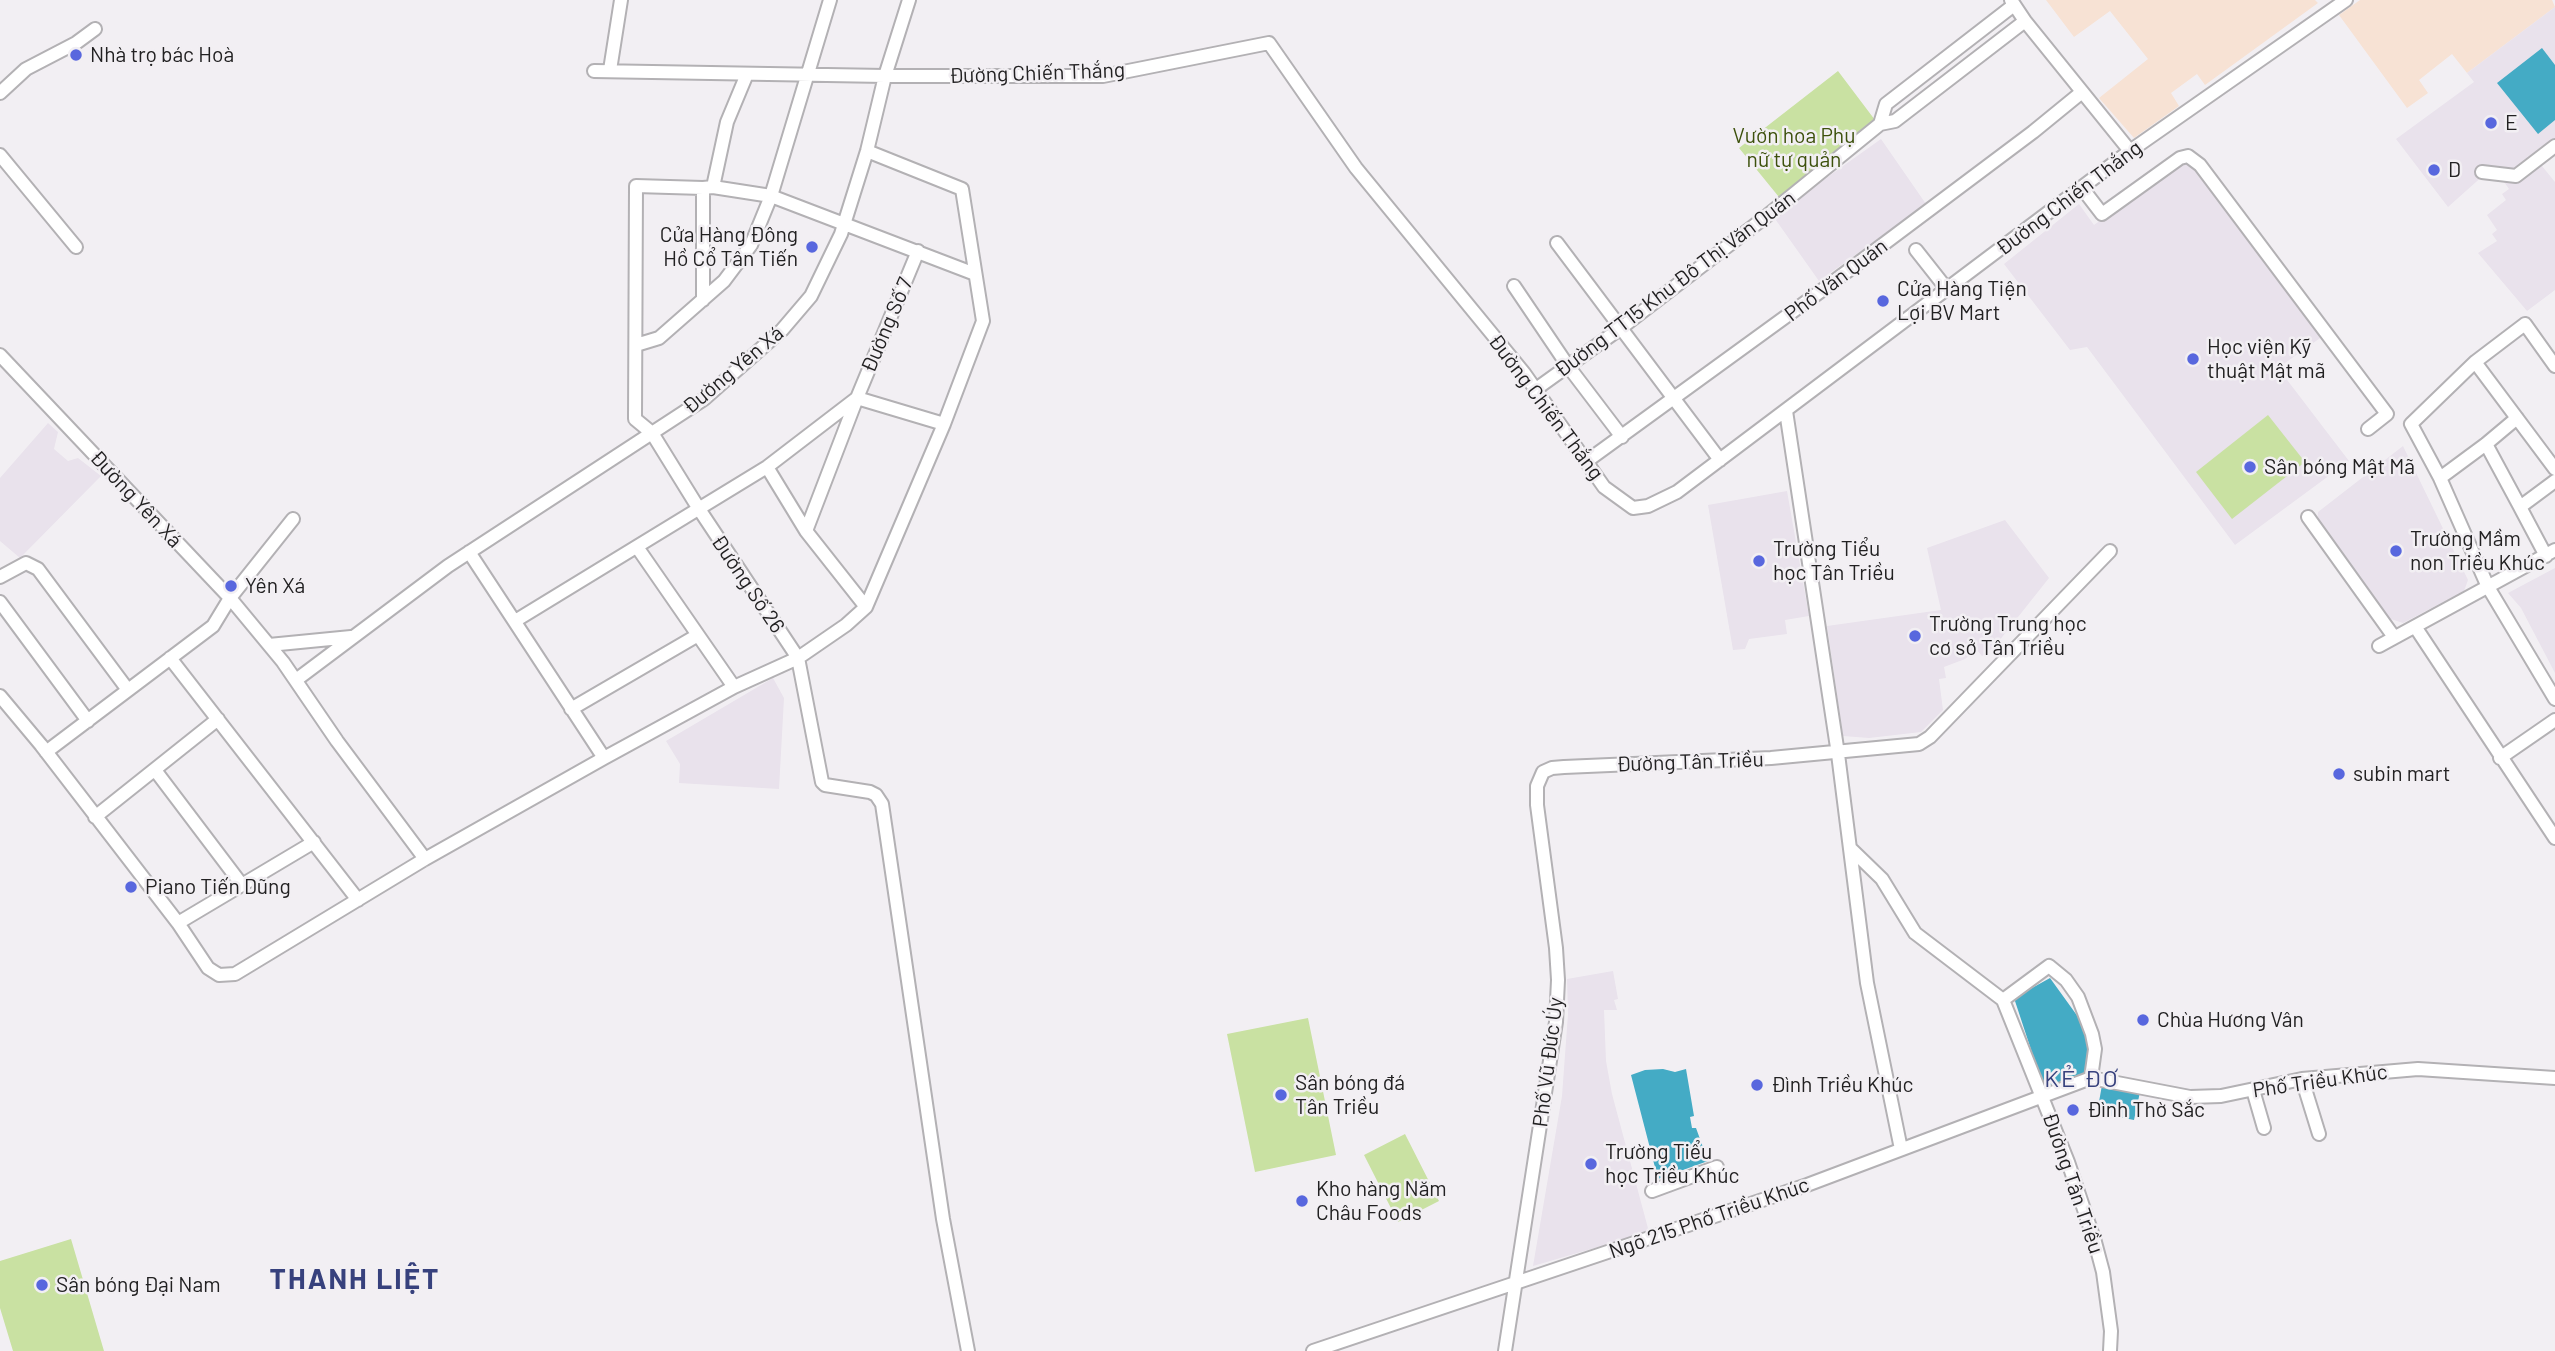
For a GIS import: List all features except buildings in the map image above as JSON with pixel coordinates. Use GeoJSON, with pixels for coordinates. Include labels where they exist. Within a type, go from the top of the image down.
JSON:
{"type":"FeatureCollection","features":[{"type":"Feature","properties":{"kind":"street"},"geometry":{"type":"LineString","coordinates":[[610,70],[621,0]]}},
{"type":"Feature","properties":{"kind":"street"},"geometry":{"type":"LineString","coordinates":[[830,0],[772,196],[751,245],[724,281],[659,338],[635,345],[636,186],[708,187],[772,196],[975,274]]}},
{"type":"Feature","properties":{"kind":"street","name":"Đường Yên Xá"},"geometry":{"type":"LineString","coordinates":[[0,355],[230,598],[296,680],[469,552],[704,399],[782,330],[811,296],[844,222],[867,151],[885,76],[909,0]]}},
{"type":"Feature","properties":{"kind":"street","name":"Đường Chiến Thắng"},"geometry":{"type":"LineString","coordinates":[[885,76],[1102,76],[1269,43],[1356,168],[1536,389],[1604,487],[1633,508],[1648,506],[1677,492],[2130,151],[2346,0]]}},
{"type":"Feature","properties":{"kind":"street"},"geometry":{"type":"LineString","coordinates":[[2025,22],[1895,121],[1880,124],[1886,104],[2012,3],[2130,151]]}},
{"type":"Feature","properties":{"kind":"street"},"geometry":{"type":"LineString","coordinates":[[0,93],[26,69],[76,43],[95,29]]}},
{"type":"Feature","properties":{"kind":"street"},"geometry":{"type":"LineString","coordinates":[[594,71],[885,76]]}},
{"type":"Feature","properties":{"kind":"street"},"geometry":{"type":"LineString","coordinates":[[703,300],[708,187],[727,122],[747,75]]}},
{"type":"Feature","properties":{"kind":"street","name":"Phố Văn Quán"},"geometry":{"type":"LineString","coordinates":[[1587,461],[1675,399],[2022,140],[2081,92]]}},
{"type":"Feature","properties":{"kind":"street","name":"Đường TT15 Khu Đô Thị Văn Quán"},"geometry":{"type":"LineString","coordinates":[[1536,389],[1621,328],[1768,215],[1880,124]]}},
{"type":"Feature","properties":{"kind":"street"},"geometry":{"type":"LineString","coordinates":[[2482,172],[2516,176],[2555,146]]}},
{"type":"Feature","properties":{"kind":"street"},"geometry":{"type":"LineString","coordinates":[[0,696],[178,923],[208,968],[219,975],[235,974],[425,859],[604,758],[734,687],[798,658],[846,625],[866,607],[944,424],[983,321],[962,188],[867,151]]}},
{"type":"Feature","properties":{"kind":"street"},"geometry":{"type":"LineString","coordinates":[[0,155],[76,247]]}},
{"type":"Feature","properties":{"kind":"street"},"geometry":{"type":"LineString","coordinates":[[2082,188],[2102,214],[2180,158],[2188,156],[2200,165],[2387,414],[2368,429]]}},
{"type":"Feature","properties":{"kind":"street"},"geometry":{"type":"LineString","coordinates":[[1558,243],[1720,460]]}},
{"type":"Feature","properties":{"kind":"street"},"geometry":{"type":"LineString","coordinates":[[1916,250],[1946,288]]}},
{"type":"Feature","properties":{"kind":"street","name":"Đường Số 7"},"geometry":{"type":"LineString","coordinates":[[806,531],[918,251]]}},
{"type":"Feature","properties":{"kind":"street"},"geometry":{"type":"LineString","coordinates":[[1514,286],[1568,366],[1622,437]]}},
{"type":"Feature","properties":{"kind":"street"},"geometry":{"type":"LineString","coordinates":[[2555,366],[2525,324],[2474,362],[2411,424],[2440,478],[2488,587],[2555,699]]}},
{"type":"Feature","properties":{"kind":"street","name":"Đường Số 26"},"geometry":{"type":"LineString","coordinates":[[635,345],[635,419],[652,433],[798,658]]}},
{"type":"Feature","properties":{"kind":"street"},"geometry":{"type":"LineString","coordinates":[[2474,362],[2555,469]]}},
{"type":"Feature","properties":{"kind":"street"},"geometry":{"type":"LineString","coordinates":[[515,621],[767,467],[857,398],[944,424]]}},
{"type":"Feature","properties":{"kind":"street"},"geometry":{"type":"LineString","coordinates":[[1786,411],[1838,754],[1867,984],[1901,1149],[2091,1078],[2095,1049],[2078,997],[2066,980],[2049,965],[2003,1000],[1915,933],[1882,879],[1850,848]]}},
{"type":"Feature","properties":{"kind":"street"},"geometry":{"type":"LineString","coordinates":[[2440,478],[2517,418]]}},
{"type":"Feature","properties":{"kind":"street"},"geometry":{"type":"LineString","coordinates":[[2379,646],[2551,553],[2520,507],[2486,444]]}},
{"type":"Feature","properties":{"kind":"street"},"geometry":{"type":"LineString","coordinates":[[767,467],[806,531],[866,607]]}},
{"type":"Feature","properties":{"kind":"street"},"geometry":{"type":"LineString","coordinates":[[2520,507],[2555,481]]}},
{"type":"Feature","properties":{"kind":"street"},"geometry":{"type":"LineString","coordinates":[[2308,517],[2394,636]]}},
{"type":"Feature","properties":{"kind":"street"},"geometry":{"type":"LineString","coordinates":[[46,752],[213,626],[230,598],[293,519]]}},
{"type":"Feature","properties":{"kind":"street"},"geometry":{"type":"LineString","coordinates":[[637,547],[734,687]]}},
{"type":"Feature","properties":{"kind":"street","name":"Đường Tân Triều"},"geometry":{"type":"LineString","coordinates":[[1543,772],[1564,766],[1758,759],[1838,754],[1919,744],[1930,737],[2110,551]]}},
{"type":"Feature","properties":{"kind":"street"},"geometry":{"type":"LineString","coordinates":[[469,552],[604,758]]}},
{"type":"Feature","properties":{"kind":"street"},"geometry":{"type":"LineString","coordinates":[[0,577],[26,563],[38,569],[128,690]]}},
{"type":"Feature","properties":{"kind":"street"},"geometry":{"type":"LineString","coordinates":[[0,602],[88,721]]}},
{"type":"Feature","properties":{"kind":"street"},"geometry":{"type":"LineString","coordinates":[[2416,628],[2555,838]]}},
{"type":"Feature","properties":{"kind":"street"},"geometry":{"type":"LineString","coordinates":[[571,709],[698,635]]}},
{"type":"Feature","properties":{"kind":"street"},"geometry":{"type":"LineString","coordinates":[[269,645],[355,636]]}},
{"type":"Feature","properties":{"kind":"street"},"geometry":{"type":"LineString","coordinates":[[798,658],[822,782],[825,785],[870,792],[876,795],[882,804],[943,1219],[968,1351]]}},
{"type":"Feature","properties":{"kind":"street"},"geometry":{"type":"LineString","coordinates":[[170,659],[358,900]]}},
{"type":"Feature","properties":{"kind":"street"},"geometry":{"type":"LineString","coordinates":[[296,680],[337,741],[425,859]]}},
{"type":"Feature","properties":{"kind":"street"},"geometry":{"type":"LineString","coordinates":[[95,817],[218,719]]}},
{"type":"Feature","properties":{"kind":"street"},"geometry":{"type":"LineString","coordinates":[[2500,758],[2555,720]]}},
{"type":"Feature","properties":{"kind":"street"},"geometry":{"type":"LineString","coordinates":[[155,770],[242,885]]}},
{"type":"Feature","properties":{"kind":"street","name":"Phố Vũ Đức Úy"},"geometry":{"type":"LineString","coordinates":[[1505,1351],[1556,1022],[1556,948],[1536,786],[1543,772]]}},
{"type":"Feature","properties":{"kind":"street"},"geometry":{"type":"LineString","coordinates":[[178,923],[314,842]]}},
{"type":"Feature","properties":{"kind":"street","name":"Đường Tân Triều"},"geometry":{"type":"LineString","coordinates":[[2003,1000],[2068,1161],[2095,1242],[2103,1272],[2111,1331],[2110,1351]]}},
{"type":"Feature","properties":{"kind":"street","name":"Phố Triều Khúc"},"geometry":{"type":"LineString","coordinates":[[2091,1078],[2190,1097],[2221,1096],[2302,1079],[2418,1069],[2555,1078]]}},
{"type":"Feature","properties":{"kind":"street"},"geometry":{"type":"LineString","coordinates":[[2302,1079],[2319,1134]]}},
{"type":"Feature","properties":{"kind":"street"},"geometry":{"type":"LineString","coordinates":[[2253,1090],[2264,1128]]}},
{"type":"Feature","properties":{"kind":"street","name":"Ngõ 215 Phố Triều Khúc"},"geometry":{"type":"LineString","coordinates":[[1313,1351],[1807,1185],[1901,1149]]}},
{"type":"Feature","properties":{"kind":"street"},"geometry":{"type":"LineString","coordinates":[[1652,1191],[1717,1167]]}},
{"type":"Feature","properties":{"kind":"shaded area"},"geometry":{"type":"Polygon","coordinates":[[[2046,0],[2315,0],[2318,3],[2205,85],[2197,74],[2171,93],[2179,106],[2134,138],[2099,98],[2148,59],[2110,11],[2074,37],[2046,0]]]}},
{"type":"Feature","properties":{"kind":"shaded area"},"geometry":{"type":"Polygon","coordinates":[[[2360,0],[2552,0],[2555,7],[2467,73],[2452,54],[2419,80],[2428,93],[2407,108],[2339,15],[2360,0]]]}},
{"type":"Feature","properties":{"kind":"shaded area"},"geometry":{"type":"Polygon","coordinates":[[[2555,7],[2555,138],[2533,155],[2555,182],[2555,290],[2527,311],[2478,253],[2497,241],[2492,234],[2497,230],[2487,215],[2506,200],[2502,194],[2509,189],[2498,173],[2485,174],[2448,207],[2396,139],[2474,82],[2467,73],[2555,7]]]}},
{"type":"Feature","properties":{"kind":"shaded area"},"geometry":{"type":"Polygon","coordinates":[[[1881,139],[1926,204],[1819,281],[1773,216],[1881,139]]]}},
{"type":"Feature","properties":{"kind":"shaded area","name":"Học viện Kỹ thuật Mật mã"},"geometry":{"type":"Polygon","coordinates":[[[2183,159],[2190,159],[2323,336],[2278,368],[2349,461],[2235,545],[2087,347],[2070,350],[2004,264],[2079,204],[2094,225],[2183,159]]]}},
{"type":"Feature","properties":{"kind":"shaded area"},"geometry":{"type":"Polygon","coordinates":[[[48,423],[58,432],[54,449],[68,461],[78,458],[101,476],[20,558],[0,541],[0,478],[48,423]]]}},
{"type":"Feature","properties":{"kind":"shaded area","name":"Trường Mầm non Triều Khúc"},"geometry":{"type":"Polygon","coordinates":[[[2403,446],[2468,580],[2464,591],[2403,623],[2388,618],[2317,523],[2318,512],[2403,446]]]}},
{"type":"Feature","properties":{"kind":"shaded area","name":"Trường Tiểu học Tân Triều"},"geometry":{"type":"Polygon","coordinates":[[[1787,491],[1809,616],[1785,620],[1787,634],[1749,639],[1745,649],[1733,650],[1708,505],[1787,491]]]}},
{"type":"Feature","properties":{"kind":"shaded area","name":"Trường Trung học cơ sở Tân Triều"},"geometry":{"type":"Polygon","coordinates":[[[2005,520],[2049,578],[1995,646],[1982,656],[1977,650],[1965,659],[1944,667],[1946,678],[1939,679],[1943,710],[1921,732],[1869,738],[1843,736],[1827,626],[1941,610],[1927,548],[2005,520]]]}},
{"type":"Feature","properties":{"kind":"shaded area"},"geometry":{"type":"Polygon","coordinates":[[[2555,568],[2555,673],[2521,608],[2508,593],[2555,568]]]}},
{"type":"Feature","properties":{"kind":"shaded area"},"geometry":{"type":"Polygon","coordinates":[[[773,678],[784,698],[779,789],[679,783],[680,764],[666,741],[773,678]]]}},
{"type":"Feature","properties":{"kind":"shaded area","name":"Trường Tiểu học Triều Khúc"},"geometry":{"type":"Polygon","coordinates":[[[1613,971],[1618,999],[1614,1000],[1617,1010],[1604,1010],[1606,1061],[1612,1094],[1649,1232],[1533,1266],[1562,1096],[1568,1014],[1567,979],[1613,971]]]}},
{"type":"Feature","properties":{"kind":"green space","name":"Vườn hoa Phụ nữ tự quản"},"geometry":{"type":"Polygon","coordinates":[[[1838,71],[1878,124],[1783,202],[1739,148],[1838,71]]]}},
{"type":"Feature","properties":{"kind":"green space","name":"Sân bóng Mật Mã"},"geometry":{"type":"Polygon","coordinates":[[[2268,415],[2305,462],[2232,519],[2196,472],[2268,415]]]}},
{"type":"Feature","properties":{"kind":"green space","name":"Sân bóng đá Tân Triều"},"geometry":{"type":"Polygon","coordinates":[[[1308,1018],[1336,1155],[1255,1172],[1227,1034],[1308,1018]]]}},
{"type":"Feature","properties":{"kind":"green space","name":"Sân bóng đá Tân Triều"},"geometry":{"type":"Polygon","coordinates":[[[1405,1134],[1439,1201],[1398,1222],[1364,1155],[1405,1134]]]}},
{"type":"Feature","properties":{"kind":"green space","name":"Sân bóng Đại Nam"},"geometry":{"type":"Polygon","coordinates":[[[71,1239],[104,1351],[13,1351],[0,1308],[0,1261],[71,1239]]]}},
{"type":"Feature","properties":{"kind":"water"},"geometry":{"type":"Polygon","coordinates":[[[2542,48],[2555,65],[2555,120],[2538,134],[2497,83],[2542,48]]]}},
{"type":"Feature","properties":{"kind":"water"},"geometry":{"type":"Polygon","coordinates":[[[2050,978],[2081,1021],[2090,1046],[2092,1078],[2045,1092],[2014,998],[2050,978]]]}},
{"type":"Feature","properties":{"kind":"water"},"geometry":{"type":"Polygon","coordinates":[[[1663,1069],[1675,1072],[1686,1069],[1694,1116],[1690,1117],[1692,1128],[1696,1128],[1708,1161],[1658,1179],[1631,1075],[1645,1070],[1663,1069]]]}},
{"type":"Feature","properties":{"kind":"water"},"geometry":{"type":"Polygon","coordinates":[[[2102,1085],[2140,1092],[2134,1120],[2097,1113],[2102,1085]]]}},
{"type":"Feature","properties":{"kind":"place","name":"Nhà trọ bác Hoà"},"geometry":{"type":"Point","coordinates":[76,55]}},
{"type":"Feature","properties":{"kind":"place","name":"E"},"geometry":{"type":"Point","coordinates":[2491,123]}},
{"type":"Feature","properties":{"kind":"place","name":"D"},"geometry":{"type":"Point","coordinates":[2434,170]}},
{"type":"Feature","properties":{"kind":"place","name":"Cửa Hàng Đông Hồ Cổ Tân Tiến"},"geometry":{"type":"Point","coordinates":[812,247]}},
{"type":"Feature","properties":{"kind":"place","name":"Cửa Hàng Tiện Lợi BV Mart"},"geometry":{"type":"Point","coordinates":[1883,301]}},
{"type":"Feature","properties":{"kind":"place","name":"Học viện Kỹ thuật Mật mã"},"geometry":{"type":"Point","coordinates":[2193,359]}},
{"type":"Feature","properties":{"kind":"place","name":"Sân bóng Mật Mã"},"geometry":{"type":"Point","coordinates":[2250,467]}},
{"type":"Feature","properties":{"kind":"place","name":"Trường Mầm non Triều Khúc"},"geometry":{"type":"Point","coordinates":[2396,551]}},
{"type":"Feature","properties":{"kind":"place","name":"Trường Tiểu học Tân Triều"},"geometry":{"type":"Point","coordinates":[1759,561]}},
{"type":"Feature","properties":{"kind":"place","name":"Yên Xá"},"geometry":{"type":"Point","coordinates":[231,586]}},
{"type":"Feature","properties":{"kind":"place","name":"Trường Trung học cơ sở Tân Triều"},"geometry":{"type":"Point","coordinates":[1915,636]}},
{"type":"Feature","properties":{"kind":"place","name":"subin mart"},"geometry":{"type":"Point","coordinates":[2339,774]}},
{"type":"Feature","properties":{"kind":"place","name":"Piano Tiến Dũng"},"geometry":{"type":"Point","coordinates":[131,887]}},
{"type":"Feature","properties":{"kind":"place","name":"Chùa Hương Vân"},"geometry":{"type":"Point","coordinates":[2143,1020]}},
{"type":"Feature","properties":{"kind":"place","name":"Đình Triều Khúc"},"geometry":{"type":"Point","coordinates":[1757,1085]}},
{"type":"Feature","properties":{"kind":"place","name":"Sân bóng đá Tân Triều"},"geometry":{"type":"Point","coordinates":[1281,1095]}},
{"type":"Feature","properties":{"kind":"place","name":"Đình Thờ Sắc"},"geometry":{"type":"Point","coordinates":[2073,1110]}},
{"type":"Feature","properties":{"kind":"place","name":"Trường Tiểu học Triều Khúc"},"geometry":{"type":"Point","coordinates":[1591,1164]}},
{"type":"Feature","properties":{"kind":"place","name":"Kho hàng Năm Châu Foods"},"geometry":{"type":"Point","coordinates":[1302,1201]}},
{"type":"Feature","properties":{"kind":"place","name":"Sân bóng Đại Nam"},"geometry":{"type":"Point","coordinates":[42,1285]}},
{"type":"Feature","properties":{"kind":"district","name":"KẺ ĐƠ"},"geometry":{"type":"Point","coordinates":[2082,1079]}},
{"type":"Feature","properties":{"kind":"district","name":"THANH LIỆT"},"geometry":{"type":"Point","coordinates":[355,1280]}}]}
